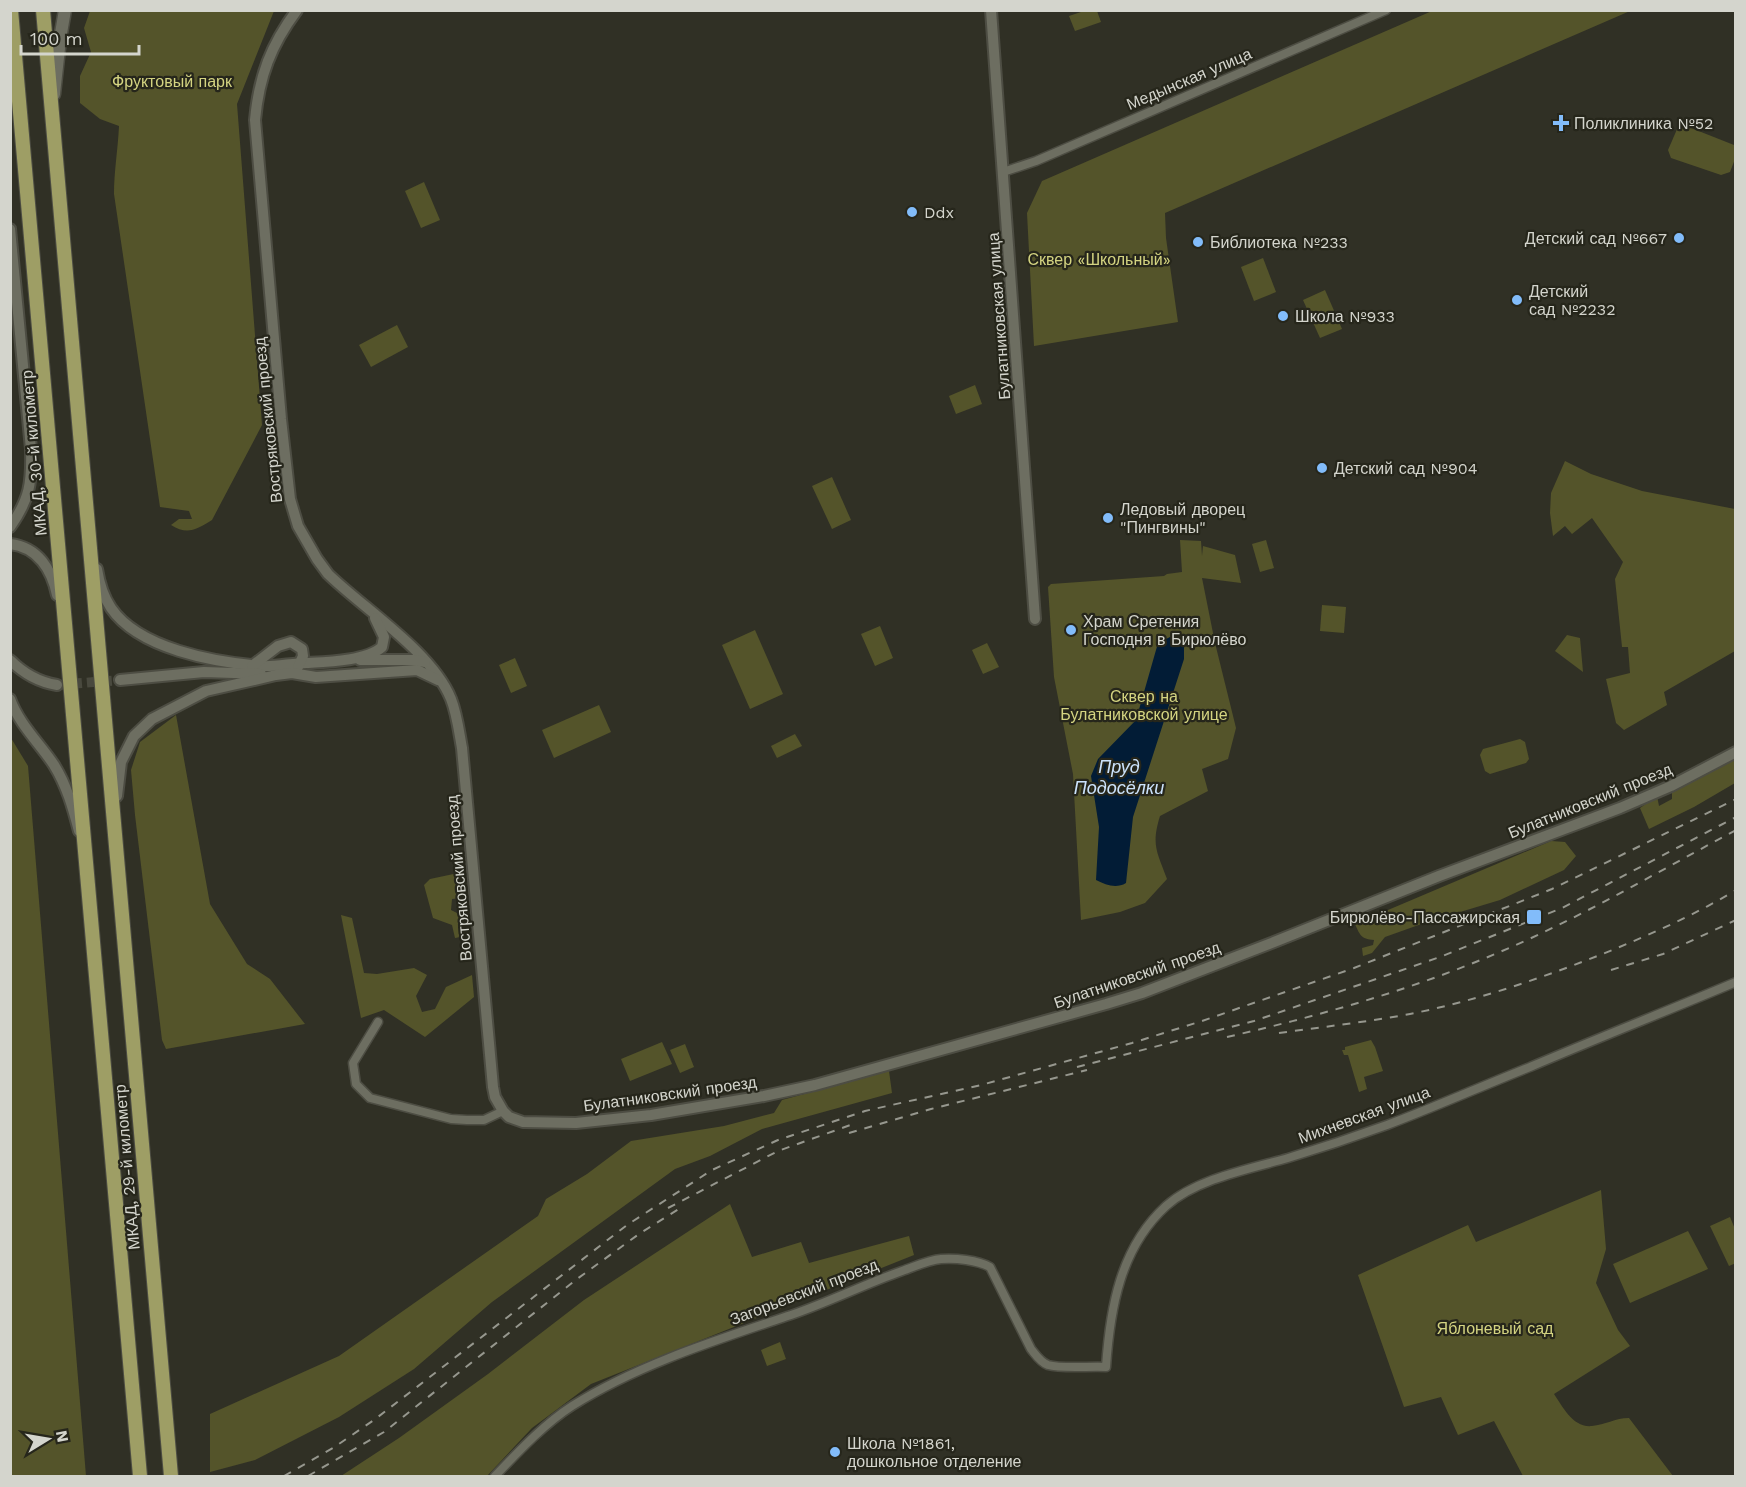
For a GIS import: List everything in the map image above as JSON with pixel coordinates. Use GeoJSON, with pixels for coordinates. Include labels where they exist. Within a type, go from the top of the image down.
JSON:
{"type":"FeatureCollection","features":[{"type":"Feature","properties":{"kind":"highway","name":"МКАД, 30-й километр"},"geometry":{"type":"LineString","coordinates":[[11,10],[86,858]]}},
{"type":"Feature","properties":{"kind":"highway"},"geometry":{"type":"LineString","coordinates":[[43,10],[117,854]]}},
{"type":"Feature","properties":{"kind":"highway","name":"МКАД, 29-й километр"},"geometry":{"type":"LineString","coordinates":[[117,854],[171,1476]]}},
{"type":"Feature","properties":{"kind":"highway","name":"МКАД, 29-й километр"},"geometry":{"type":"LineString","coordinates":[[86,858],[140,1476]]}},
{"type":"Feature","properties":{"kind":"main road"},"geometry":{"type":"LineString","coordinates":[[52,113],[65,10]]}},
{"type":"Feature","properties":{"kind":"main road"},"geometry":{"type":"LineString","coordinates":[[10,69],[20,116]]}},
{"type":"Feature","properties":{"kind":"street","name":"Востряковский проезд"},"geometry":{"type":"LineString","coordinates":[[297,10],[275,43],[267,60],[255,120],[284,454],[294,515],[305,539],[328,574],[372,612],[419,658],[442,683],[451,698],[459,728],[498,1114]]}},
{"type":"Feature","properties":{"kind":"street","name":"Булатниковская улица"},"geometry":{"type":"LineString","coordinates":[[991,10],[1035,619]]}},
{"type":"Feature","properties":{"kind":"street","name":"Медынская улица"},"geometry":{"type":"LineString","coordinates":[[1003,172],[1036,161],[1386,10]]}},
{"type":"Feature","properties":{"kind":"street"},"geometry":{"type":"LineString","coordinates":[[10,229],[32,472],[25,504],[10,527]]}},
{"type":"Feature","properties":{"kind":"street"},"geometry":{"type":"LineString","coordinates":[[86,512],[103,594],[118,616],[139,633],[167,646],[204,658],[261,666],[351,659],[419,658]]}},
{"type":"Feature","properties":{"kind":"street"},"geometry":{"type":"LineString","coordinates":[[10,544],[28,549],[45,564],[51,573],[58,597],[69,669]]}},
{"type":"Feature","properties":{"kind":"street"},"geometry":{"type":"LineString","coordinates":[[351,659],[375,652],[382,647],[384,637],[372,612]]}},
{"type":"Feature","properties":{"kind":"street"},"geometry":{"type":"LineString","coordinates":[[120,680],[244,669],[255,665],[278,646],[291,642],[302,649],[303,656],[301,663],[292,674]]}},
{"type":"Feature","properties":{"kind":"street"},"geometry":{"type":"LineString","coordinates":[[391,670],[406,666],[419,658]]}},
{"type":"Feature","properties":{"kind":"street"},"geometry":{"type":"LineString","coordinates":[[10,660],[33,678],[57,685]]}},
{"type":"Feature","properties":{"kind":"street"},"geometry":{"type":"LineString","coordinates":[[216,672],[316,677],[417,670],[442,683]]}},
{"type":"Feature","properties":{"kind":"street"},"geometry":{"type":"LineString","coordinates":[[117,854],[118,778],[121,762],[134,736],[152,719],[206,691],[276,675]]}},
{"type":"Feature","properties":{"kind":"street"},"geometry":{"type":"LineString","coordinates":[[10,699],[66,787],[86,858]]}},
{"type":"Feature","properties":{"kind":"street","name":"Булатниковский проезд"},"geometry":{"type":"LineString","coordinates":[[378,1022],[353,1063],[356,1084],[370,1098],[451,1119],[475,1121],[498,1114],[516,1120],[544,1124],[623,1119],[729,1103],[833,1080],[1142,993],[1340,917],[1438,876],[1620,808],[1671,786],[1736,752]]}},
{"type":"Feature","properties":{"kind":"street","name":"Михневская улица"},"geometry":{"type":"LineString","coordinates":[[1106,1367],[1110,1316],[1126,1264],[1140,1239],[1157,1216],[1178,1196],[1236,1173],[1388,1124],[1736,982]]}},
{"type":"Feature","properties":{"kind":"street","name":"Загорьевский проезд"},"geometry":{"type":"LineString","coordinates":[[495,1476],[526,1445],[570,1407],[632,1375],[773,1319],[791,1315],[872,1282],[941,1259],[971,1262],[990,1268],[1031,1349],[1039,1360],[1047,1365],[1106,1367]]}},
{"type":"Feature","properties":{"kind":"green space","name":"Фруктовый парк"},"geometry":{"type":"Polygon","coordinates":[[[90,11],[274,11],[237,104],[262,425],[212,520],[192,530],[182,530],[171,525],[179,519],[192,519],[189,511],[160,507],[114,194],[119,126],[100,119],[80,103],[80,76],[91,52],[84,28],[90,11]]]}},
{"type":"Feature","properties":{"kind":"green space"},"geometry":{"type":"Polygon","coordinates":[[[1084,11],[1097,11],[1101,22],[1075,31],[1069,16],[1084,11]]]}},
{"type":"Feature","properties":{"kind":"green space","name":"Сквер «Школьный»"},"geometry":{"type":"Polygon","coordinates":[[[1432,11],[1630,11],[1165,213],[1166,238],[1178,322],[1034,346],[1027,213],[1042,181],[1432,11]]]}},
{"type":"Feature","properties":{"kind":"green space"},"geometry":{"type":"Polygon","coordinates":[[[1686,126],[1734,145],[1735,159],[1730,172],[1721,175],[1671,158],[1668,150],[1678,127],[1686,126]]]}},
{"type":"Feature","properties":{"kind":"green space"},"geometry":{"type":"Polygon","coordinates":[[[424,182],[440,220],[421,228],[405,191],[424,182]]]}},
{"type":"Feature","properties":{"kind":"green space"},"geometry":{"type":"Polygon","coordinates":[[[1263,258],[1276,292],[1254,301],[1241,267],[1263,258]]]}},
{"type":"Feature","properties":{"kind":"green space"},"geometry":{"type":"Polygon","coordinates":[[[1325,290],[1342,329],[1320,338],[1303,300],[1325,290]]]}},
{"type":"Feature","properties":{"kind":"green space"},"geometry":{"type":"Polygon","coordinates":[[[397,325],[408,347],[371,367],[359,345],[397,325]]]}},
{"type":"Feature","properties":{"kind":"green space"},"geometry":{"type":"Polygon","coordinates":[[[975,385],[982,404],[956,414],[949,396],[975,385]]]}},
{"type":"Feature","properties":{"kind":"green space"},"geometry":{"type":"Polygon","coordinates":[[[1565,461],[1591,474],[1642,491],[1735,509],[1735,651],[1664,692],[1667,705],[1624,730],[1616,723],[1606,679],[1630,673],[1628,647],[1622,647],[1615,579],[1623,562],[1592,518],[1572,534],[1565,526],[1553,536],[1550,513],[1551,493],[1565,461]]]}},
{"type":"Feature","properties":{"kind":"green space"},"geometry":{"type":"Polygon","coordinates":[[[832,477],[851,520],[832,529],[812,486],[832,477]]]}},
{"type":"Feature","properties":{"kind":"green space","name":"Сквер на Булатниковской улице"},"geometry":{"type":"Polygon","coordinates":[[[1180,540],[1201,541],[1202,556],[1203,546],[1235,555],[1241,583],[1202,578],[1236,728],[1228,759],[1202,769],[1208,791],[1160,816],[1156,842],[1167,879],[1145,903],[1120,912],[1081,920],[1073,774],[1054,677],[1048,587],[1051,584],[1164,576],[1182,572],[1180,540]]]}},
{"type":"Feature","properties":{"kind":"green space"},"geometry":{"type":"Polygon","coordinates":[[[1266,540],[1274,568],[1260,572],[1252,544],[1266,540]]]}},
{"type":"Feature","properties":{"kind":"green space"},"geometry":{"type":"Polygon","coordinates":[[[1322,605],[1346,607],[1344,633],[1320,631],[1322,605]]]}},
{"type":"Feature","properties":{"kind":"green space"},"geometry":{"type":"Polygon","coordinates":[[[880,626],[893,658],[875,666],[861,634],[880,626]]]}},
{"type":"Feature","properties":{"kind":"green space"},"geometry":{"type":"Polygon","coordinates":[[[755,630],[783,694],[750,709],[722,645],[755,630]]]}},
{"type":"Feature","properties":{"kind":"green space"},"geometry":{"type":"Polygon","coordinates":[[[1567,635],[1580,638],[1583,672],[1555,651],[1567,635]]]}},
{"type":"Feature","properties":{"kind":"green space"},"geometry":{"type":"Polygon","coordinates":[[[987,643],[999,667],[983,674],[972,650],[987,643]]]}},
{"type":"Feature","properties":{"kind":"green space"},"geometry":{"type":"Polygon","coordinates":[[[515,658],[527,686],[511,693],[499,665],[515,658]]]}},
{"type":"Feature","properties":{"kind":"green space"},"geometry":{"type":"Polygon","coordinates":[[[599,705],[611,732],[554,758],[542,730],[599,705]]]}},
{"type":"Feature","properties":{"kind":"green space"},"geometry":{"type":"Polygon","coordinates":[[[176,715],[210,904],[247,964],[270,979],[305,1024],[166,1049],[162,1040],[131,770],[140,742],[176,715]]]}},
{"type":"Feature","properties":{"kind":"green space"},"geometry":{"type":"Polygon","coordinates":[[[795,734],[802,746],[777,758],[771,746],[795,734]]]}},
{"type":"Feature","properties":{"kind":"green space"},"geometry":{"type":"Polygon","coordinates":[[[11,738],[28,766],[86,1476],[11,1476],[11,738]]]}},
{"type":"Feature","properties":{"kind":"green space"},"geometry":{"type":"Polygon","coordinates":[[[1520,739],[1525,742],[1529,759],[1526,763],[1490,774],[1485,771],[1480,755],[1483,749],[1520,739]]]}},
{"type":"Feature","properties":{"kind":"green space"},"geometry":{"type":"Polygon","coordinates":[[[1735,759],[1735,783],[1694,807],[1649,829],[1640,808],[1657,796],[1659,806],[1672,799],[1672,791],[1735,759]]]}},
{"type":"Feature","properties":{"kind":"green space"},"geometry":{"type":"Polygon","coordinates":[[[1551,841],[1565,842],[1576,856],[1564,870],[1500,900],[1385,937],[1372,953],[1363,956],[1362,948],[1373,945],[1374,940],[1362,936],[1355,924],[1551,841]]]}},
{"type":"Feature","properties":{"kind":"green space"},"geometry":{"type":"Polygon","coordinates":[[[463,872],[461,898],[452,899],[451,910],[463,916],[466,936],[455,938],[452,925],[433,918],[424,885],[430,879],[463,872]]]}},
{"type":"Feature","properties":{"kind":"green space"},"geometry":{"type":"Polygon","coordinates":[[[341,915],[352,918],[364,973],[377,974],[414,968],[427,975],[416,996],[422,1012],[435,1009],[446,987],[472,975],[474,997],[425,1037],[384,1010],[361,1018],[341,915]]]}},
{"type":"Feature","properties":{"kind":"green space"},"geometry":{"type":"Polygon","coordinates":[[[1371,1040],[1383,1071],[1364,1077],[1367,1089],[1359,1092],[1348,1055],[1344,1055],[1342,1050],[1345,1050],[1345,1047],[1371,1040]]]}},
{"type":"Feature","properties":{"kind":"green space"},"geometry":{"type":"Polygon","coordinates":[[[662,1042],[672,1064],[630,1081],[621,1059],[662,1042]]]}},
{"type":"Feature","properties":{"kind":"green space"},"geometry":{"type":"Polygon","coordinates":[[[685,1044],[694,1067],[680,1073],[670,1050],[685,1044]]]}},
{"type":"Feature","properties":{"kind":"green space"},"geometry":{"type":"Polygon","coordinates":[[[889,1071],[892,1093],[762,1129],[710,1156],[675,1169],[492,1302],[414,1369],[339,1417],[255,1460],[210,1472],[210,1414],[339,1356],[538,1216],[546,1199],[587,1174],[631,1141],[724,1126],[774,1113],[782,1100],[889,1071]]]}},
{"type":"Feature","properties":{"kind":"green space","name":"Яблоневый сад"},"geometry":{"type":"Polygon","coordinates":[[[1601,1190],[1606,1249],[1596,1283],[1618,1330],[1630,1346],[1554,1394],[1569,1416],[1585,1426],[1629,1418],[1673,1476],[1523,1476],[1494,1421],[1458,1435],[1441,1397],[1404,1407],[1358,1275],[1468,1225],[1476,1242],[1601,1190]]]}},
{"type":"Feature","properties":{"kind":"green space"},"geometry":{"type":"Polygon","coordinates":[[[730,1204],[752,1257],[801,1242],[809,1263],[909,1236],[914,1255],[591,1384],[532,1428],[487,1476],[341,1476],[399,1438],[488,1374],[584,1300],[730,1204]]]}},
{"type":"Feature","properties":{"kind":"green space"},"geometry":{"type":"Polygon","coordinates":[[[1730,1217],[1735,1229],[1736,1263],[1729,1266],[1710,1226],[1730,1217]]]}},
{"type":"Feature","properties":{"kind":"green space"},"geometry":{"type":"Polygon","coordinates":[[[1688,1231],[1708,1269],[1630,1303],[1613,1264],[1688,1231]]]}},
{"type":"Feature","properties":{"kind":"green space"},"geometry":{"type":"Polygon","coordinates":[[[780,1342],[786,1359],[767,1366],[761,1350],[780,1342]]]}},
{"type":"Feature","properties":{"kind":"water","name":"Пруд Подосёлки"},"geometry":{"type":"Polygon","coordinates":[[[1170,637],[1180,639],[1184,645],[1184,659],[1133,817],[1126,883],[1118,886],[1107,885],[1096,880],[1099,827],[1091,776],[1098,759],[1136,720],[1158,643],[1170,637]]]}},
{"type":"Feature","properties":{"kind":"tunnel"},"geometry":{"type":"LineString","coordinates":[[57,685],[120,680]]}},
{"type":"Feature","properties":{"kind":"railway"},"geometry":{"type":"LineString","coordinates":[[284,1476],[333,1448],[374,1420],[627,1225],[712,1170],[778,1140],[865,1111],[981,1085],[1132,1043],[1354,968],[1552,889],[1736,799]]}},
{"type":"Feature","properties":{"kind":"railway"},"geometry":{"type":"LineString","coordinates":[[1077,1067],[1254,1021],[1440,957],[1562,908],[1736,817]]}},
{"type":"Feature","properties":{"kind":"railway"},"geometry":{"type":"LineString","coordinates":[[1227,1037],[1370,999],[1475,962],[1567,921],[1736,830]]}},
{"type":"Feature","properties":{"kind":"railway"},"geometry":{"type":"LineString","coordinates":[[1279,1033],[1410,1014],[1506,989],[1577,964],[1635,940],[1686,917],[1736,890]]}},
{"type":"Feature","properties":{"kind":"railway"},"geometry":{"type":"LineString","coordinates":[[1611,970],[1663,954],[1736,920]]}},
{"type":"Feature","properties":{"kind":"railway"},"geometry":{"type":"LineString","coordinates":[[849,1133],[931,1109],[1087,1070]]}},
{"type":"Feature","properties":{"kind":"railway"},"geometry":{"type":"LineString","coordinates":[[668,1208],[778,1151],[856,1123]]}},
{"type":"Feature","properties":{"kind":"railway"},"geometry":{"type":"LineString","coordinates":[[308,1476],[384,1432],[577,1279],[639,1234],[682,1207]]}},
{"type":"Feature","properties":{"kind":"place","name":"Поликлиника №52"},"geometry":{"type":"Point","coordinates":[1561,123]}},
{"type":"Feature","properties":{"kind":"place","name":"Ddx"},"geometry":{"type":"Point","coordinates":[912,212]}},
{"type":"Feature","properties":{"kind":"place","name":"Детский сад №667"},"geometry":{"type":"Point","coordinates":[1679,238]}},
{"type":"Feature","properties":{"kind":"place","name":"Библиотека №233"},"geometry":{"type":"Point","coordinates":[1198,242]}},
{"type":"Feature","properties":{"kind":"place","name":"Детский сад №2232"},"geometry":{"type":"Point","coordinates":[1517,300]}},
{"type":"Feature","properties":{"kind":"place","name":"Школа №933"},"geometry":{"type":"Point","coordinates":[1283,316]}},
{"type":"Feature","properties":{"kind":"place","name":"Детский сад №904"},"geometry":{"type":"Point","coordinates":[1322,468]}},
{"type":"Feature","properties":{"kind":"place","name":"Ледовый дворец \"Пингвины\""},"geometry":{"type":"Point","coordinates":[1108,518]}},
{"type":"Feature","properties":{"kind":"place","name":"Храм Сретения Господня в Бирюлёво"},"geometry":{"type":"Point","coordinates":[1071,630]}},
{"type":"Feature","properties":{"kind":"place","name":"Бирюлёво-Пассажирская"},"geometry":{"type":"Point","coordinates":[1534,917]}},
{"type":"Feature","properties":{"kind":"place","name":"Школа №1861, дошкольное отделение"},"geometry":{"type":"Point","coordinates":[835,1452]}}]}
